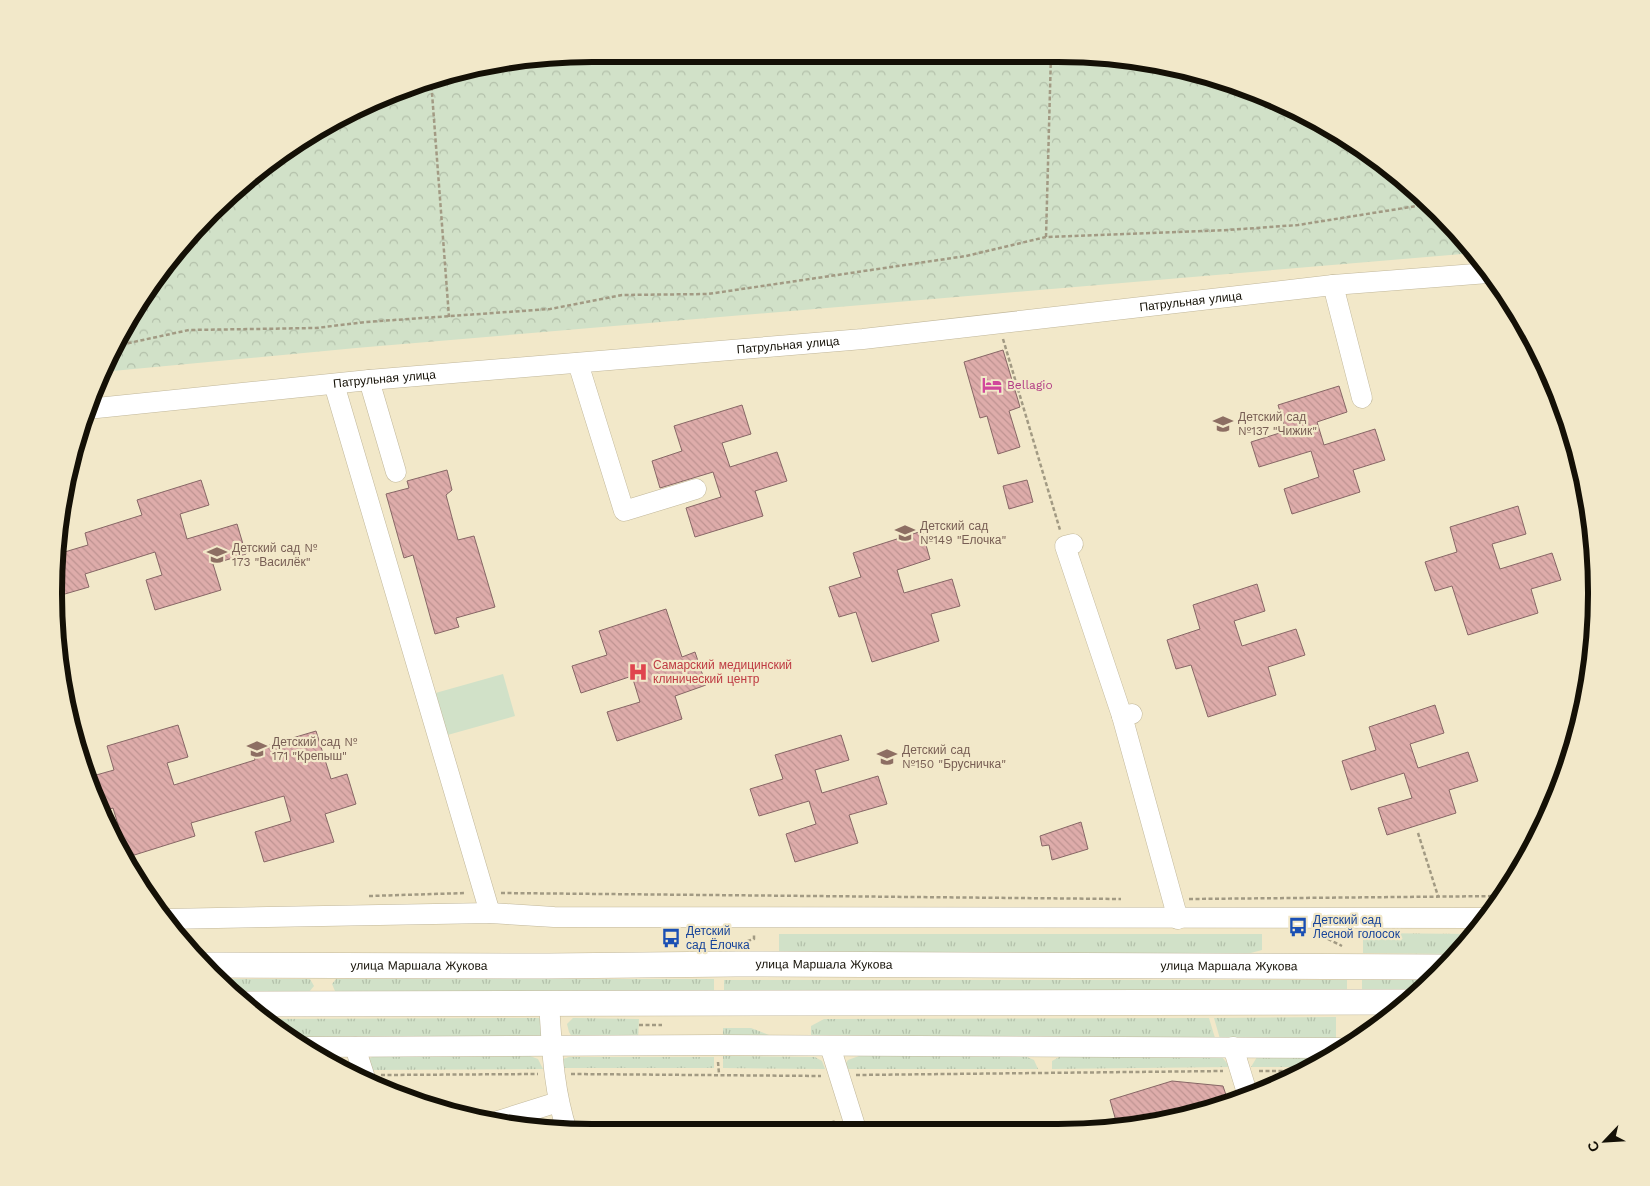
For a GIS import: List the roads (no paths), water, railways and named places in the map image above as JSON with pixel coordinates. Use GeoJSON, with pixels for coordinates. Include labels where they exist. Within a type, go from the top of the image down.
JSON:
{"type":"FeatureCollection","features":[{"type":"Feature","properties":{"kind":"main road","name":"улица Маршала Жукова"},"geometry":{"type":"LineString","coordinates":[[215,965],[550,966],[719,964],[1433,967]]}},
{"type":"Feature","properties":{"kind":"main road"},"geometry":{"type":"LineString","coordinates":[[323,965],[324,1004]]}},
{"type":"Feature","properties":{"kind":"main road"},"geometry":{"type":"LineString","coordinates":[[258,1004],[1395,1002]]}},
{"type":"Feature","properties":{"kind":"street","name":"Патрульная улица"},"geometry":{"type":"LineString","coordinates":[[96,408],[369,380],[863,339],[1333,285],[1481,274]]}},
{"type":"Feature","properties":{"kind":"street"},"geometry":{"type":"LineString","coordinates":[[1333,285],[1362,398]]}},
{"type":"Feature","properties":{"kind":"street"},"geometry":{"type":"LineString","coordinates":[[578,363],[624,511],[696,489]]}},
{"type":"Feature","properties":{"kind":"street"},"geometry":{"type":"LineString","coordinates":[[369,380],[396,472]]}},
{"type":"Feature","properties":{"kind":"street"},"geometry":{"type":"LineString","coordinates":[[334,384],[490,913]]}},
{"type":"Feature","properties":{"kind":"street"},"geometry":{"type":"LineString","coordinates":[[1069,545],[1127,715],[1178,919]]}},
{"type":"Feature","properties":{"kind":"street"},"geometry":{"type":"LineString","coordinates":[[175,920],[490,913],[554,917],[1476,919]]}},
{"type":"Feature","properties":{"kind":"street"},"geometry":{"type":"LineString","coordinates":[[549,1003],[553,1074],[564,1122]]}},
{"type":"Feature","properties":{"kind":"street"},"geometry":{"type":"LineString","coordinates":[[320,1047],[552,1045],[1329,1048]]}},
{"type":"Feature","properties":{"kind":"street"},"geometry":{"type":"LineString","coordinates":[[830,1046],[854,1124]]}},
{"type":"Feature","properties":{"kind":"street"},"geometry":{"type":"LineString","coordinates":[[355,1047],[363,1071]]}},
{"type":"Feature","properties":{"kind":"street"},"geometry":{"type":"LineString","coordinates":[[1233,1047],[1246,1088]]}},
{"type":"Feature","properties":{"kind":"street"},"geometry":{"type":"LineString","coordinates":[[511,1117],[558,1102]]}},
{"type":"Feature","properties":{"kind":"place","name":"Bellagio"},"geometry":{"type":"Point","coordinates":[992,385]}},
{"type":"Feature","properties":{"kind":"place","name":"Детский сад №137 \"Чижик\""},"geometry":{"type":"Point","coordinates":[1223,424]}},
{"type":"Feature","properties":{"kind":"place","name":"Детский сад №149 \"Елочка\""},"geometry":{"type":"Point","coordinates":[905,533]}},
{"type":"Feature","properties":{"kind":"place","name":"Детский сад № 173 \"Василёк\""},"geometry":{"type":"Point","coordinates":[217,555]}},
{"type":"Feature","properties":{"kind":"place","name":"Самарский медицинский клинический центр"},"geometry":{"type":"Point","coordinates":[638,672]}},
{"type":"Feature","properties":{"kind":"place","name":"Детский сад № 171 \"Крепыш\""},"geometry":{"type":"Point","coordinates":[257,749]}},
{"type":"Feature","properties":{"kind":"place","name":"Детский сад №150 \"Брусничка\""},"geometry":{"type":"Point","coordinates":[887,757]}},
{"type":"Feature","properties":{"kind":"place","name":"Детский сад Лесной голосок"},"geometry":{"type":"Point","coordinates":[1298,927]}},
{"type":"Feature","properties":{"kind":"place","name":"Детский сад Ёлочка"},"geometry":{"type":"Point","coordinates":[671,938]}}]}
